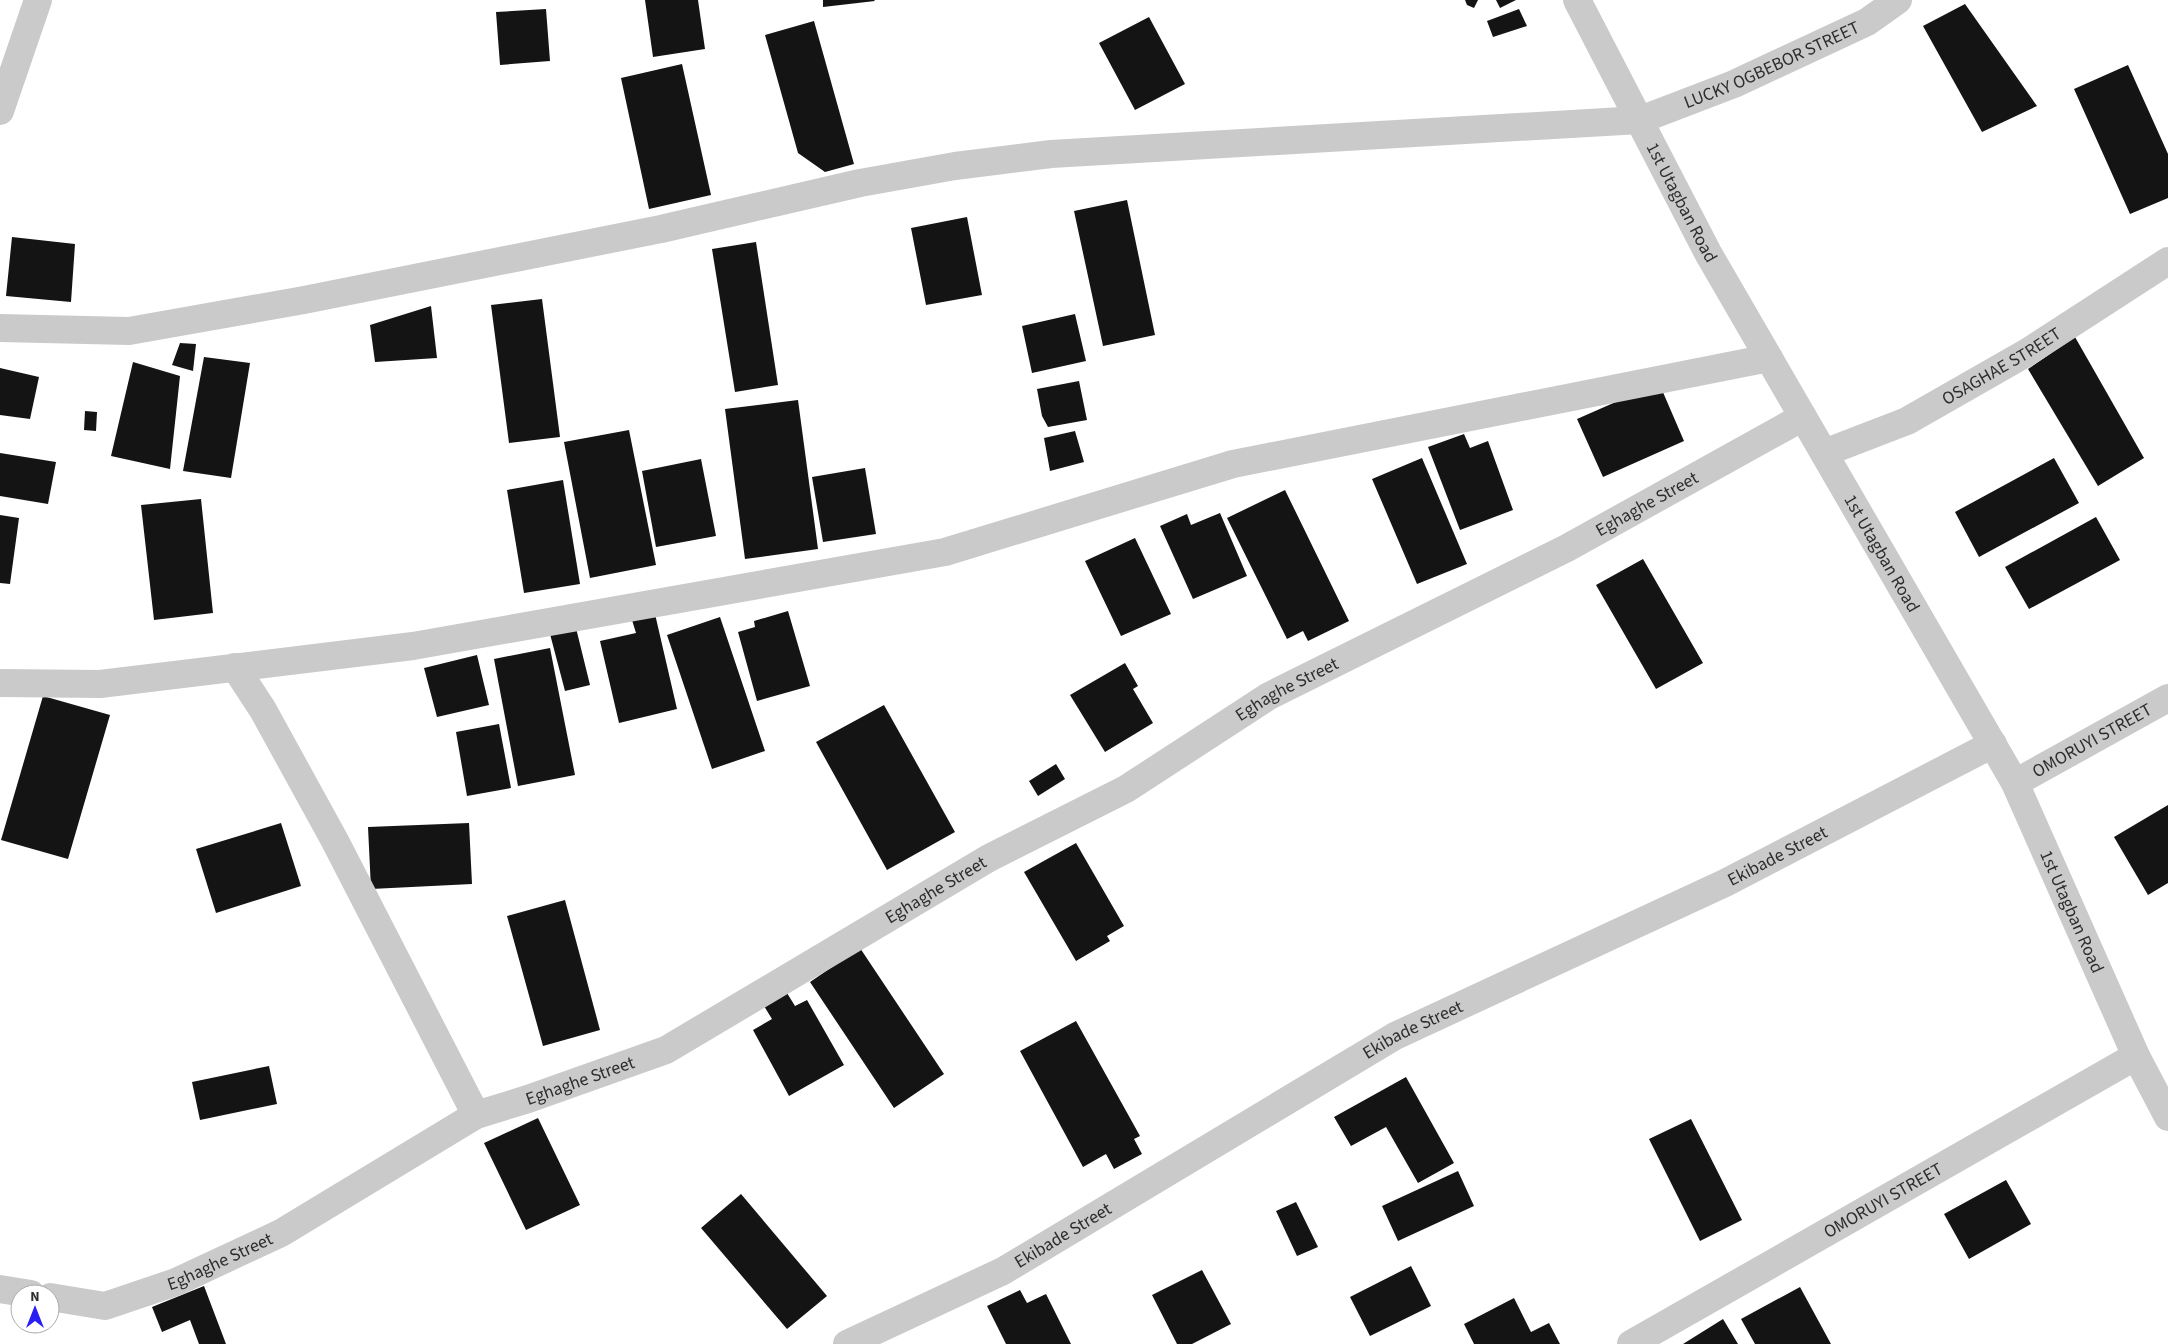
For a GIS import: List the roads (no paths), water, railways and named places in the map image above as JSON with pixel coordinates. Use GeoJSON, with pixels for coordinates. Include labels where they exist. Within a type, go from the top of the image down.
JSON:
{"type":"FeatureCollection","features":[{"type":"Feature","properties":{"kind":"street"},"geometry":{"type":"LineString","coordinates":[[0,111],[38,0]]}},
{"type":"Feature","properties":{"kind":"street","name":"1st Utagban Road"},"geometry":{"type":"LineString","coordinates":[[1577,0],[1708,253],[2015,782],[2136,1056],[2165,1107]]}},
{"type":"Feature","properties":{"kind":"street","name":"LUCKY OGBEBOR STREET"},"geometry":{"type":"LineString","coordinates":[[0,328],[129,331],[333,294],[661,229],[860,183],[974,164],[1051,154],[1640,120],[1734,84],[1867,22],[1898,0]]}},
{"type":"Feature","properties":{"kind":"street","name":"OSAGHAE STREET"},"geometry":{"type":"LineString","coordinates":[[1824,453],[1908,421],[2026,353],[2168,262]]}},
{"type":"Feature","properties":{"kind":"street"},"geometry":{"type":"LineString","coordinates":[[0,683],[100,684],[413,646],[946,552],[1233,464],[1769,358]]}},
{"type":"Feature","properties":{"kind":"street","name":"Eghaghe Street"},"geometry":{"type":"LineString","coordinates":[[60,1299],[105,1306],[176,1282],[281,1233],[476,1115],[528,1099],[666,1050],[989,858],[1126,790],[1269,696],[1567,548],[1803,417]]}},
{"type":"Feature","properties":{"kind":"street"},"geometry":{"type":"LineString","coordinates":[[235,667],[263,710],[335,841],[476,1115]]}},
{"type":"Feature","properties":{"kind":"street","name":"OMORUYI STREET"},"geometry":{"type":"LineString","coordinates":[[2015,782],[2168,698]]}},
{"type":"Feature","properties":{"kind":"street","name":"Ekibade Street"},"geometry":{"type":"LineString","coordinates":[[847,1344],[1002,1271],[1395,1036],[1725,883],[1993,744]]}},
{"type":"Feature","properties":{"kind":"street","name":"OMORUYI STREET"},"geometry":{"type":"LineString","coordinates":[[1631,1344],[2136,1056]]}}]}
